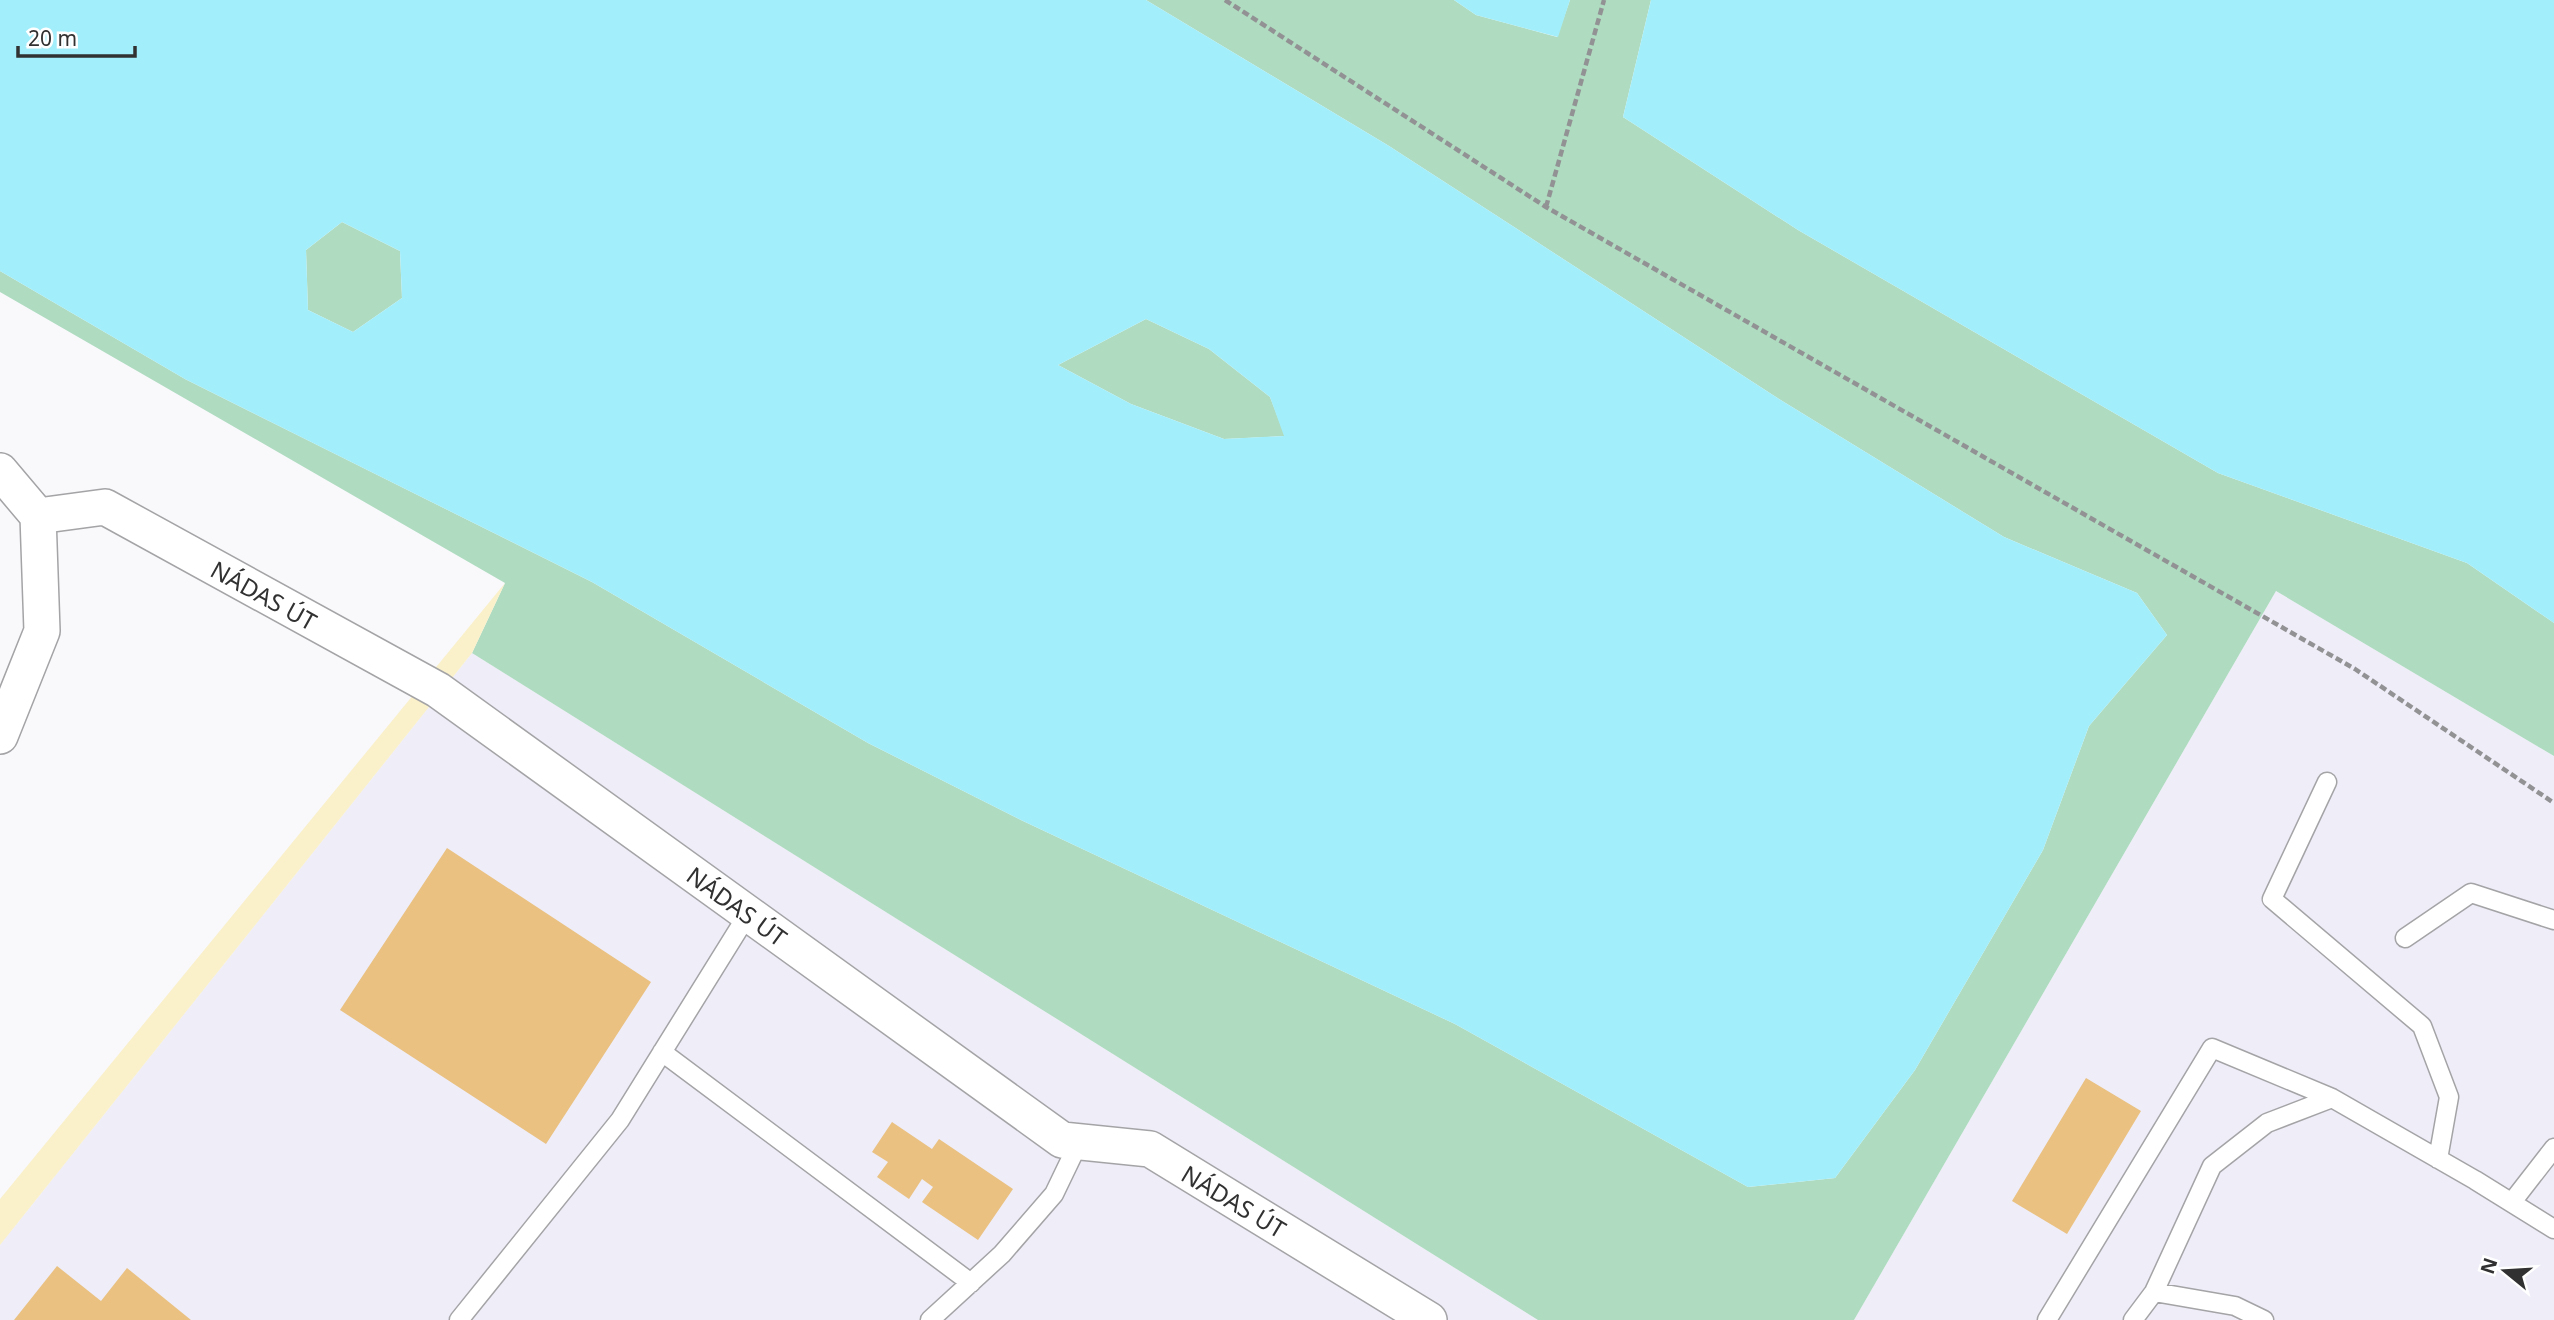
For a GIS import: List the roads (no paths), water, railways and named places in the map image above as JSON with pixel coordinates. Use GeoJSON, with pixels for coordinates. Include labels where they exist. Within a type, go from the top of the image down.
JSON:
{"type":"FeatureCollection","features":[{"type":"Feature","properties":{"kind":"street"},"geometry":{"type":"LineString","coordinates":[[0,471],[38,516],[42,631],[0,736]]}},
{"type":"Feature","properties":{"kind":"street","name":"NÁDAS ÚT"},"geometry":{"type":"LineString","coordinates":[[38,516],[104,507],[438,690],[1062,1140],[1150,1149],[1429,1320]]}},
{"type":"Feature","properties":{"kind":"lane"},"geometry":{"type":"LineString","coordinates":[[2328,782],[2273,898],[2422,1026],[2449,1097],[2438,1159]]}},
{"type":"Feature","properties":{"kind":"lane"},"geometry":{"type":"LineString","coordinates":[[2405,938],[2471,892],[2554,920]]}},
{"type":"Feature","properties":{"kind":"lane"},"geometry":{"type":"LineString","coordinates":[[459,1320],[620,1120],[748,914]]}},
{"type":"Feature","properties":{"kind":"lane"},"geometry":{"type":"LineString","coordinates":[[2047,1320],[2211,1048],[2332,1098],[2554,1229]]}},
{"type":"Feature","properties":{"kind":"lane"},"geometry":{"type":"LineString","coordinates":[[662,1052],[971,1283]]}},
{"type":"Feature","properties":{"kind":"lane"},"geometry":{"type":"LineString","coordinates":[[2133,1320],[2154,1292],[2212,1166],[2267,1123],[2332,1098]]}},
{"type":"Feature","properties":{"kind":"lane"},"geometry":{"type":"LineString","coordinates":[[930,1320],[1002,1254],[1054,1194],[1079,1142]]}},
{"type":"Feature","properties":{"kind":"lane"},"geometry":{"type":"LineString","coordinates":[[2512,1202],[2554,1148]]}},
{"type":"Feature","properties":{"kind":"lane"},"geometry":{"type":"LineString","coordinates":[[2154,1292],[2235,1306],[2264,1320]]}},
{"type":"Feature","properties":{"kind":"water"},"geometry":{"type":"Polygon","coordinates":[[[0,0],[1146,0],[1389,146],[1779,399],[2004,537],[2137,593],[2167,635],[2089,726],[2043,850],[1915,1070],[1835,1178],[1748,1187],[1455,1024],[1023,821],[868,743],[592,582],[185,379],[0,271],[0,0]],[[342,222],[306,250],[308,310],[353,332],[402,298],[400,251],[342,222]],[[1146,319],[1058,365],[1131,404],[1224,439],[1284,436],[1270,397],[1209,349],[1146,319]]]}},
{"type":"Feature","properties":{"kind":"water"},"geometry":{"type":"Polygon","coordinates":[[[1454,0],[1570,0],[1558,37],[1476,15],[1454,0]]]}},
{"type":"Feature","properties":{"kind":"water"},"geometry":{"type":"Polygon","coordinates":[[[1651,0],[2554,0],[2554,623],[2467,563],[2218,473],[1798,230],[1623,117],[1651,0]]]}}]}
